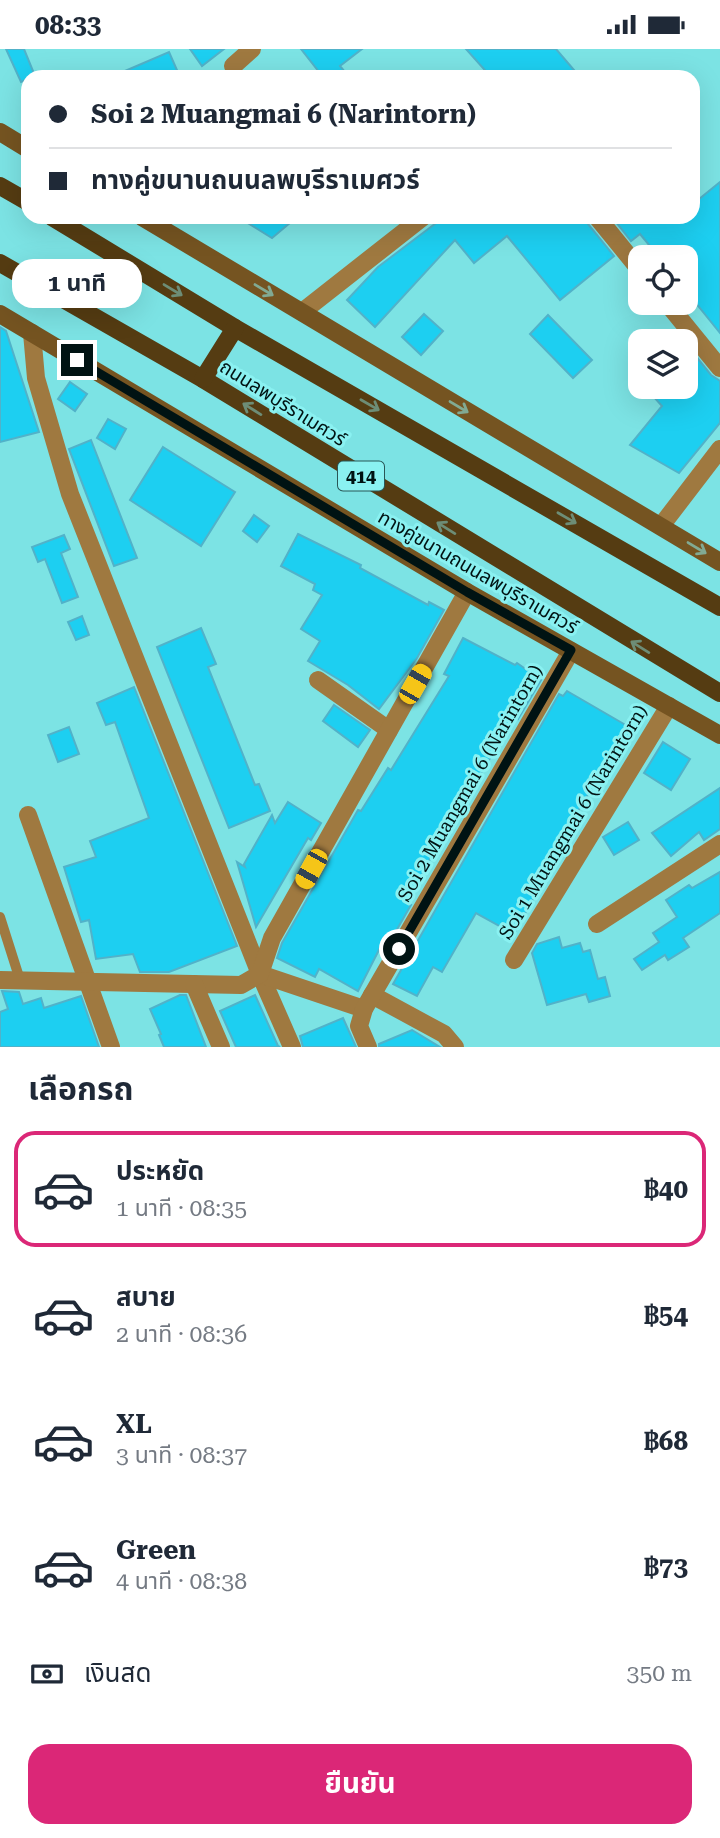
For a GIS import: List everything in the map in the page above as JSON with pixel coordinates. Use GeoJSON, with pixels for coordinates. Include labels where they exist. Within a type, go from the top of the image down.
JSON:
{"type":"FeatureCollection","features":[{"type":"Feature","properties":{"kind":"main road"},"geometry":{"type":"LineString","coordinates":[[0,132],[21,145]]}},
{"type":"Feature","properties":{"kind":"main road"},"geometry":{"type":"LineString","coordinates":[[0,185],[21,198]]}},
{"type":"Feature","properties":{"kind":"main road","name":"ถนนลพบุรีราเมศวร์"},"geometry":{"type":"LineString","coordinates":[[64,224],[235,328],[720,607]]}},
{"type":"Feature","properties":{"kind":"main road"},"geometry":{"type":"LineString","coordinates":[[154,224],[720,562]]}},
{"type":"Feature","properties":{"kind":"main road","name":"ถนนลพบุรีราเมศวร์"},"geometry":{"type":"LineString","coordinates":[[0,263],[203,379],[720,693]]}},
{"type":"Feature","properties":{"kind":"main road","name":"ทางคู่ขนานถนนลพบุรีราเมศวร์"},"geometry":{"type":"LineString","coordinates":[[0,314],[467,592],[720,735]]}},
{"type":"Feature","properties":{"kind":"main road"},"geometry":{"type":"LineString","coordinates":[[203,379],[235,328]]}},
{"type":"Feature","properties":{"kind":"main road"},"geometry":{"type":"LineString","coordinates":[[625,551],[720,595]]}},
{"type":"Feature","properties":{"kind":"main road"},"geometry":{"type":"LineString","coordinates":[[668,663],[720,703]]}},
{"type":"Feature","properties":{"kind":"street"},"geometry":{"type":"LineString","coordinates":[[233,66],[252,49]]}},
{"type":"Feature","properties":{"kind":"street"},"geometry":{"type":"LineString","coordinates":[[302,312],[414,224]]}},
{"type":"Feature","properties":{"kind":"street"},"geometry":{"type":"LineString","coordinates":[[603,224],[628,255]]}},
{"type":"Feature","properties":{"kind":"street"},"geometry":{"type":"LineString","coordinates":[[677,315],[720,368]]}},
{"type":"Feature","properties":{"kind":"street"},"geometry":{"type":"LineString","coordinates":[[32,333],[36,378],[70,494],[260,974],[292,1047]]}},
{"type":"Feature","properties":{"kind":"street"},"geometry":{"type":"LineString","coordinates":[[661,526],[720,449]]}},
{"type":"Feature","properties":{"kind":"street"},"geometry":{"type":"LineString","coordinates":[[0,979],[241,985],[260,974],[272,938],[467,592]]}},
{"type":"Feature","properties":{"kind":"street","name":"Soi 2 Muangmai 6 (Narintorn)"},"geometry":{"type":"LineString","coordinates":[[368,1002],[571,650]]}},
{"type":"Feature","properties":{"kind":"street"},"geometry":{"type":"LineString","coordinates":[[318,680],[389,730]]}},
{"type":"Feature","properties":{"kind":"street","name":"Soi 1 Muangmai 6 (Narintorn)"},"geometry":{"type":"LineString","coordinates":[[514,960],[669,706]]}},
{"type":"Feature","properties":{"kind":"street"},"geometry":{"type":"LineString","coordinates":[[29,815],[111,1047]]}},
{"type":"Feature","properties":{"kind":"street"},"geometry":{"type":"LineString","coordinates":[[597,924],[720,843]]}},
{"type":"Feature","properties":{"kind":"street"},"geometry":{"type":"LineString","coordinates":[[260,974],[368,1002],[444,1034],[455,1047]]}},
{"type":"Feature","properties":{"kind":"street"},"geometry":{"type":"LineString","coordinates":[[194,984],[221,1047]]}},
{"type":"Feature","properties":{"kind":"street"},"geometry":{"type":"LineString","coordinates":[[368,1002],[359,1026],[368,1047]]}},
{"type":"Feature","properties":{"kind":"lane"},"geometry":{"type":"LineString","coordinates":[[0,917],[20,980]]}},
{"type":"Feature","properties":{"kind":"building"},"geometry":{"type":"Polygon","coordinates":[[[6,49],[24,49],[33,70],[21,70],[21,82],[6,49]]]}},
{"type":"Feature","properties":{"kind":"building"},"geometry":{"type":"Polygon","coordinates":[[[190,49],[224,49],[202,66],[190,49]]]}},
{"type":"Feature","properties":{"kind":"building"},"geometry":{"type":"Polygon","coordinates":[[[301,49],[362,49],[340,66],[343,70],[318,70],[301,49]]]}},
{"type":"Feature","properties":{"kind":"building"},"geometry":{"type":"Polygon","coordinates":[[[466,49],[556,49],[574,70],[485,70],[466,49]]]}},
{"type":"Feature","properties":{"kind":"building"},"geometry":{"type":"Polygon","coordinates":[[[169,52],[177,70],[127,70],[169,52]]]}},
{"type":"Feature","properties":{"kind":"building"},"geometry":{"type":"Polygon","coordinates":[[[720,182],[720,333],[698,306],[698,245],[649,245],[640,234],[631,241],[618,224],[700,224],[700,198],[720,182]]]}},
{"type":"Feature","properties":{"kind":"building"},"geometry":{"type":"Polygon","coordinates":[[[249,224],[289,224],[272,238],[249,224]]]}},
{"type":"Feature","properties":{"kind":"building"},"geometry":{"type":"Polygon","coordinates":[[[435,224],[588,224],[614,256],[560,300],[507,236],[474,263],[455,240],[375,327],[347,300],[378,267],[435,224]]]}},
{"type":"Feature","properties":{"kind":"building"},"geometry":{"type":"Polygon","coordinates":[[[424,314],[443,331],[421,355],[402,337],[424,314]]]}},
{"type":"Feature","properties":{"kind":"building"},"geometry":{"type":"Polygon","coordinates":[[[548,315],[592,360],[573,378],[530,334],[548,315]]]}},
{"type":"Feature","properties":{"kind":"building"},"geometry":{"type":"Polygon","coordinates":[[[0,327],[6,331],[39,432],[0,442],[0,327]]]}},
{"type":"Feature","properties":{"kind":"building"},"geometry":{"type":"Polygon","coordinates":[[[698,359],[711,375],[720,381],[720,423],[679,473],[630,445],[662,406],[656,399],[698,399],[698,359]]]}},
{"type":"Feature","properties":{"kind":"building"},"geometry":{"type":"Polygon","coordinates":[[[70,382],[87,394],[75,411],[58,399],[70,382]]]}},
{"type":"Feature","properties":{"kind":"building"},"geometry":{"type":"Polygon","coordinates":[[[108,419],[126,429],[115,449],[97,438],[108,419]]]}},
{"type":"Feature","properties":{"kind":"building"},"geometry":{"type":"Polygon","coordinates":[[[91,440],[137,558],[114,566],[69,449],[91,440]]]}},
{"type":"Feature","properties":{"kind":"building"},"geometry":{"type":"Polygon","coordinates":[[[163,447],[235,492],[201,546],[130,500],[163,447]]]}},
{"type":"Feature","properties":{"kind":"building"},"geometry":{"type":"Polygon","coordinates":[[[254,515],[269,526],[257,542],[243,531],[254,515]]]}},
{"type":"Feature","properties":{"kind":"building"},"geometry":{"type":"Polygon","coordinates":[[[298,534],[361,565],[360,568],[428,605],[429,602],[444,610],[417,658],[379,709],[348,685],[308,661],[320,641],[301,629],[322,595],[313,590],[315,584],[281,566],[298,534]]]}},
{"type":"Feature","properties":{"kind":"building"},"geometry":{"type":"Polygon","coordinates":[[[64,535],[70,549],[61,553],[78,597],[62,603],[45,559],[38,562],[32,547],[64,535]]]}},
{"type":"Feature","properties":{"kind":"building"},"geometry":{"type":"Polygon","coordinates":[[[82,616],[89,635],[76,640],[68,622],[82,616]]]}},
{"type":"Feature","properties":{"kind":"building"},"geometry":{"type":"Polygon","coordinates":[[[201,628],[216,664],[208,667],[255,785],[259,784],[270,811],[229,828],[157,647],[201,628]]]}},
{"type":"Feature","properties":{"kind":"building"},"geometry":{"type":"Polygon","coordinates":[[[463,638],[515,665],[517,663],[541,680],[518,719],[515,717],[441,843],[439,842],[407,903],[411,905],[388,945],[383,942],[358,991],[319,969],[315,977],[277,958],[282,943],[358,810],[361,811],[388,768],[391,770],[449,676],[444,674],[463,638]]]}},
{"type":"Feature","properties":{"kind":"building"},"geometry":{"type":"Polygon","coordinates":[[[134,687],[237,946],[169,972],[140,972],[133,954],[96,959],[89,920],[81,922],[64,867],[96,857],[90,841],[149,818],[115,722],[106,725],[97,703],[134,687]]]}},
{"type":"Feature","properties":{"kind":"building"},"geometry":{"type":"Polygon","coordinates":[[[567,691],[636,731],[614,769],[607,764],[549,858],[554,861],[514,934],[476,913],[442,972],[433,967],[417,996],[393,984],[559,694],[563,696],[567,691]]]}},
{"type":"Feature","properties":{"kind":"building"},"geometry":{"type":"Polygon","coordinates":[[[334,705],[370,730],[358,747],[323,721],[334,705]]]}},
{"type":"Feature","properties":{"kind":"building"},"geometry":{"type":"Polygon","coordinates":[[[69,727],[79,754],[58,762],[48,735],[69,727]]]}},
{"type":"Feature","properties":{"kind":"building"},"geometry":{"type":"Polygon","coordinates":[[[663,742],[690,759],[671,790],[644,773],[663,742]]]}},
{"type":"Feature","properties":{"kind":"building"},"geometry":{"type":"Polygon","coordinates":[[[720,788],[720,829],[704,840],[699,832],[671,856],[652,833],[720,788]]]}},
{"type":"Feature","properties":{"kind":"building"},"geometry":{"type":"Polygon","coordinates":[[[288,802],[321,823],[311,840],[308,838],[256,927],[237,862],[245,867],[244,864],[272,815],[275,823],[288,802]]]}},
{"type":"Feature","properties":{"kind":"building"},"geometry":{"type":"Polygon","coordinates":[[[628,822],[639,840],[614,855],[603,837],[628,822]]]}},
{"type":"Feature","properties":{"kind":"building"},"geometry":{"type":"Polygon","coordinates":[[[720,872],[720,913],[683,938],[689,947],[668,960],[665,955],[642,970],[634,959],[659,942],[653,933],[677,917],[666,900],[689,885],[692,888],[720,872]]]}},
{"type":"Feature","properties":{"kind":"building"},"geometry":{"type":"Polygon","coordinates":[[[559,937],[562,948],[580,943],[583,952],[590,950],[598,979],[605,977],[610,996],[589,1002],[586,994],[547,1005],[532,953],[537,944],[559,937]]]}},
{"type":"Feature","properties":{"kind":"building"},"geometry":{"type":"Polygon","coordinates":[[[2,991],[19,992],[23,1004],[41,998],[44,1008],[81,996],[99,1047],[0,1047],[0,1012],[8,1009],[2,991]]]}},
{"type":"Feature","properties":{"kind":"building"},"geometry":{"type":"Polygon","coordinates":[[[180,995],[186,995],[206,1047],[164,1047],[150,1009],[180,995]]]}},
{"type":"Feature","properties":{"kind":"building"},"geometry":{"type":"Polygon","coordinates":[[[255,995],[280,1047],[236,1047],[220,1011],[255,995]]]}},
{"type":"Feature","properties":{"kind":"building"},"geometry":{"type":"Polygon","coordinates":[[[343,1018],[356,1047],[303,1047],[300,1036],[343,1018]]]}},
{"type":"Feature","properties":{"kind":"building"},"geometry":{"type":"Polygon","coordinates":[[[412,1030],[440,1047],[379,1047],[379,1044],[412,1030]]]}},
{"type":"Feature","properties":{"kind":"route"},"geometry":{"type":"LineString","coordinates":[[77,360],[467,592],[571,650],[399,949]]}}]}
